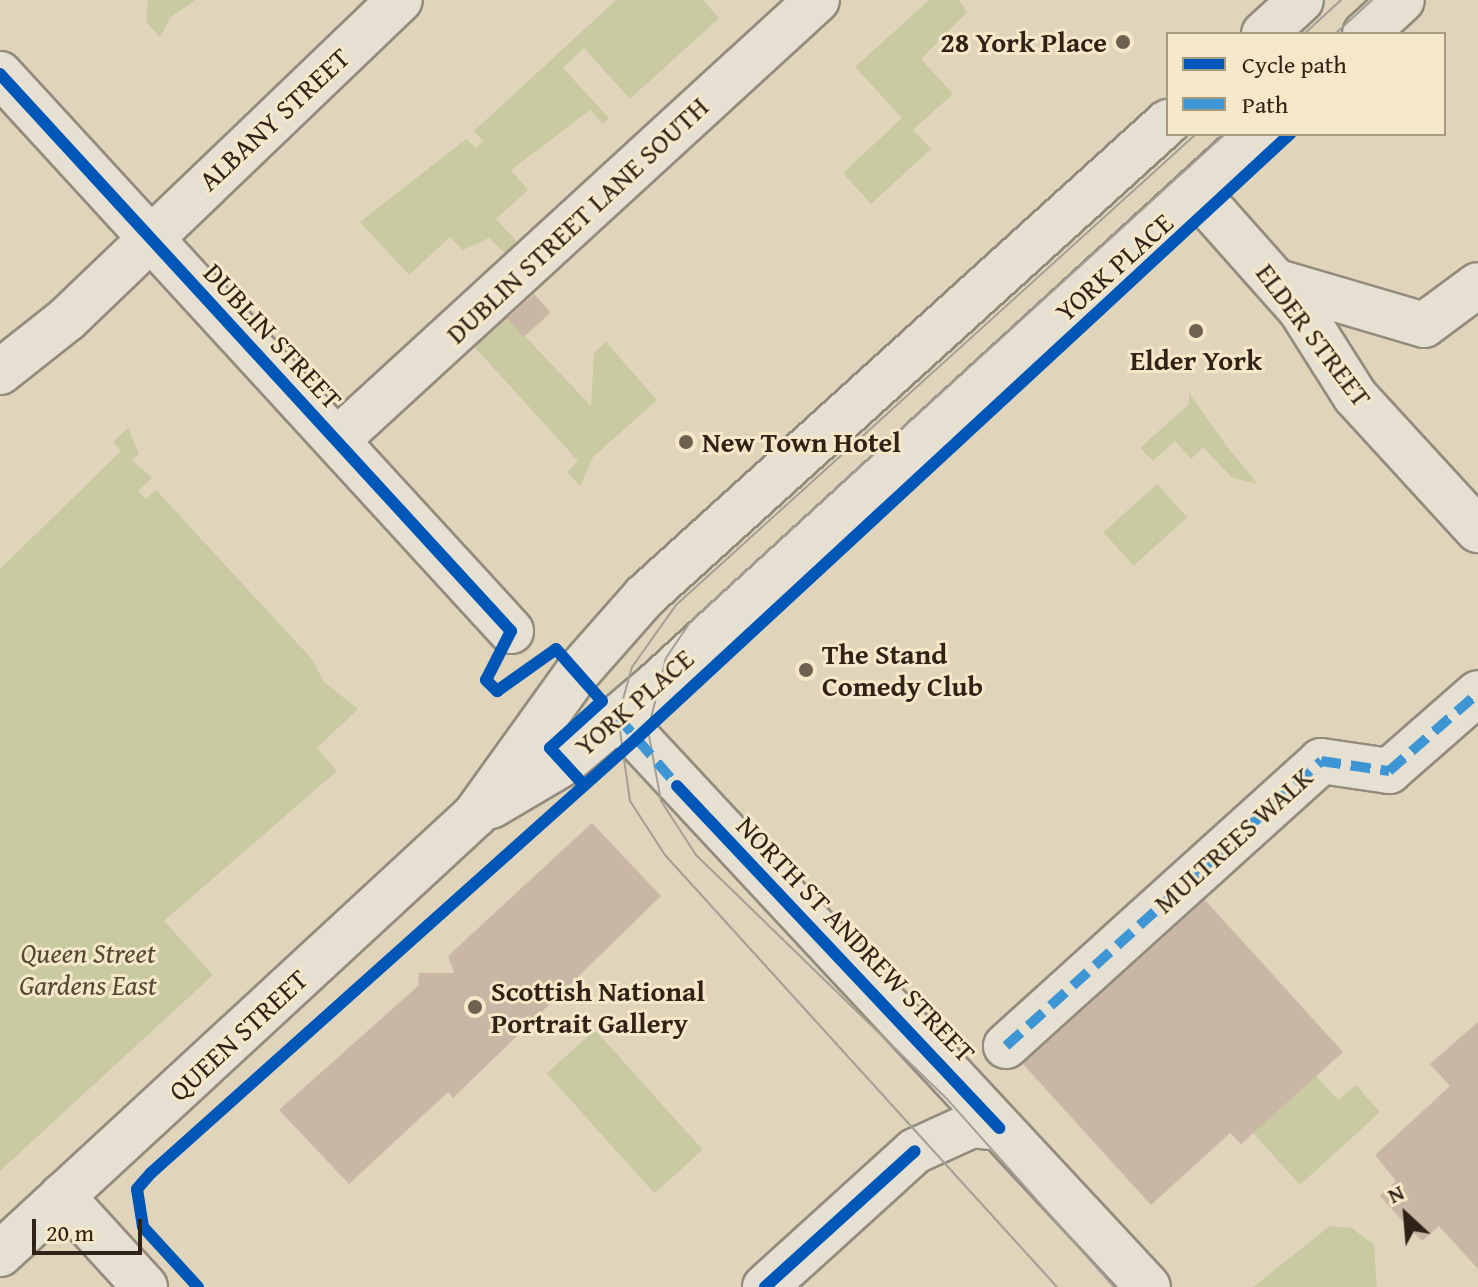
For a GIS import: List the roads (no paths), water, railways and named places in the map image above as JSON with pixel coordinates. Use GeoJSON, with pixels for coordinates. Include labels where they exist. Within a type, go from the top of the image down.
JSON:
{"type":"FeatureCollection","features":[{"type":"Feature","properties":{"kind":"street","name":"ALBANY STREET"},"geometry":{"type":"LineString","coordinates":[[0,372],[149,238],[400,0]]}},
{"type":"Feature","properties":{"kind":"street","name":"DUBLIN STREET LANE SOUTH"},"geometry":{"type":"LineString","coordinates":[[337,440],[817,0]]}},
{"type":"Feature","properties":{"kind":"street"},"geometry":{"type":"LineString","coordinates":[[1266,32],[1301,0]]}},
{"type":"Feature","properties":{"kind":"street"},"geometry":{"type":"LineString","coordinates":[[1367,32],[1402,0]]}},
{"type":"Feature","properties":{"kind":"street","name":"DUBLIN STREET"},"geometry":{"type":"LineString","coordinates":[[0,74],[511,631]]}},
{"type":"Feature","properties":{"kind":"street","name":"ELDER STREET"},"geometry":{"type":"LineString","coordinates":[[1158,132],[1196,192],[1278,282],[1355,396],[1478,530]]}},
{"type":"Feature","properties":{"kind":"street","name":"YORK PLACE"},"geometry":{"type":"LineString","coordinates":[[475,815],[577,673],[645,596],[1158,132]]}},
{"type":"Feature","properties":{"kind":"street","name":"YORK PLACE"},"geometry":{"type":"LineString","coordinates":[[475,815],[564,763],[618,717],[1256,136]]}},
{"type":"Feature","properties":{"kind":"street"},"geometry":{"type":"LineString","coordinates":[[1278,282],[1424,325],[1478,285]]}},
{"type":"Feature","properties":{"kind":"street","name":"MULTREES WALK"},"geometry":{"type":"LineString","coordinates":[[1006,1046],[1321,761],[1389,771],[1478,693]]}},
{"type":"Feature","properties":{"kind":"street","name":"NORTH ST ANDREW STREET"},"geometry":{"type":"LineString","coordinates":[[618,717],[741,854],[1148,1287]]}},
{"type":"Feature","properties":{"kind":"street","name":"QUEEN STREET"},"geometry":{"type":"LineString","coordinates":[[0,1254],[475,815]]}},
{"type":"Feature","properties":{"kind":"street"},"geometry":{"type":"LineString","coordinates":[[765,1287],[915,1151],[972,1125],[999,1128]]}},
{"type":"Feature","properties":{"kind":"street"},"geometry":{"type":"LineString","coordinates":[[62,1196],[145,1287]]}},
{"type":"Feature","properties":{"kind":"tram line"},"geometry":{"type":"LineString","coordinates":[[1306,32],[1341,0]]}},
{"type":"Feature","properties":{"kind":"tram line"},"geometry":{"type":"LineString","coordinates":[[1337,32],[1372,0]]}},
{"type":"Feature","properties":{"kind":"tram line"},"geometry":{"type":"LineString","coordinates":[[1057,1287],[665,855],[630,801],[618,717],[632,667],[676,605],[1194,136]]}},
{"type":"Feature","properties":{"kind":"tram line"},"geometry":{"type":"LineString","coordinates":[[1114,1287],[947,1099],[696,855],[661,801],[648,730],[666,658],[691,621],[1223,136]]}},
{"type":"Feature","properties":{"kind":"place","name":"28 York Place"},"geometry":{"type":"Point","coordinates":[1123,42]}},
{"type":"Feature","properties":{"kind":"place","name":"Elder York"},"geometry":{"type":"Point","coordinates":[1196,331]}},
{"type":"Feature","properties":{"kind":"place","name":"New Town Hotel"},"geometry":{"type":"Point","coordinates":[686,442]}},
{"type":"Feature","properties":{"kind":"place","name":"The Stand Comedy Club"},"geometry":{"type":"Point","coordinates":[806,670]}},
{"type":"Feature","properties":{"kind":"place","name":"Scottish National Portrait Gallery"},"geometry":{"type":"Point","coordinates":[475,1007]}},
{"type":"Feature","properties":{"kind":"park label","name":"Queen Street Gardens East"},"geometry":{"type":"Point","coordinates":[88,969]}}]}
